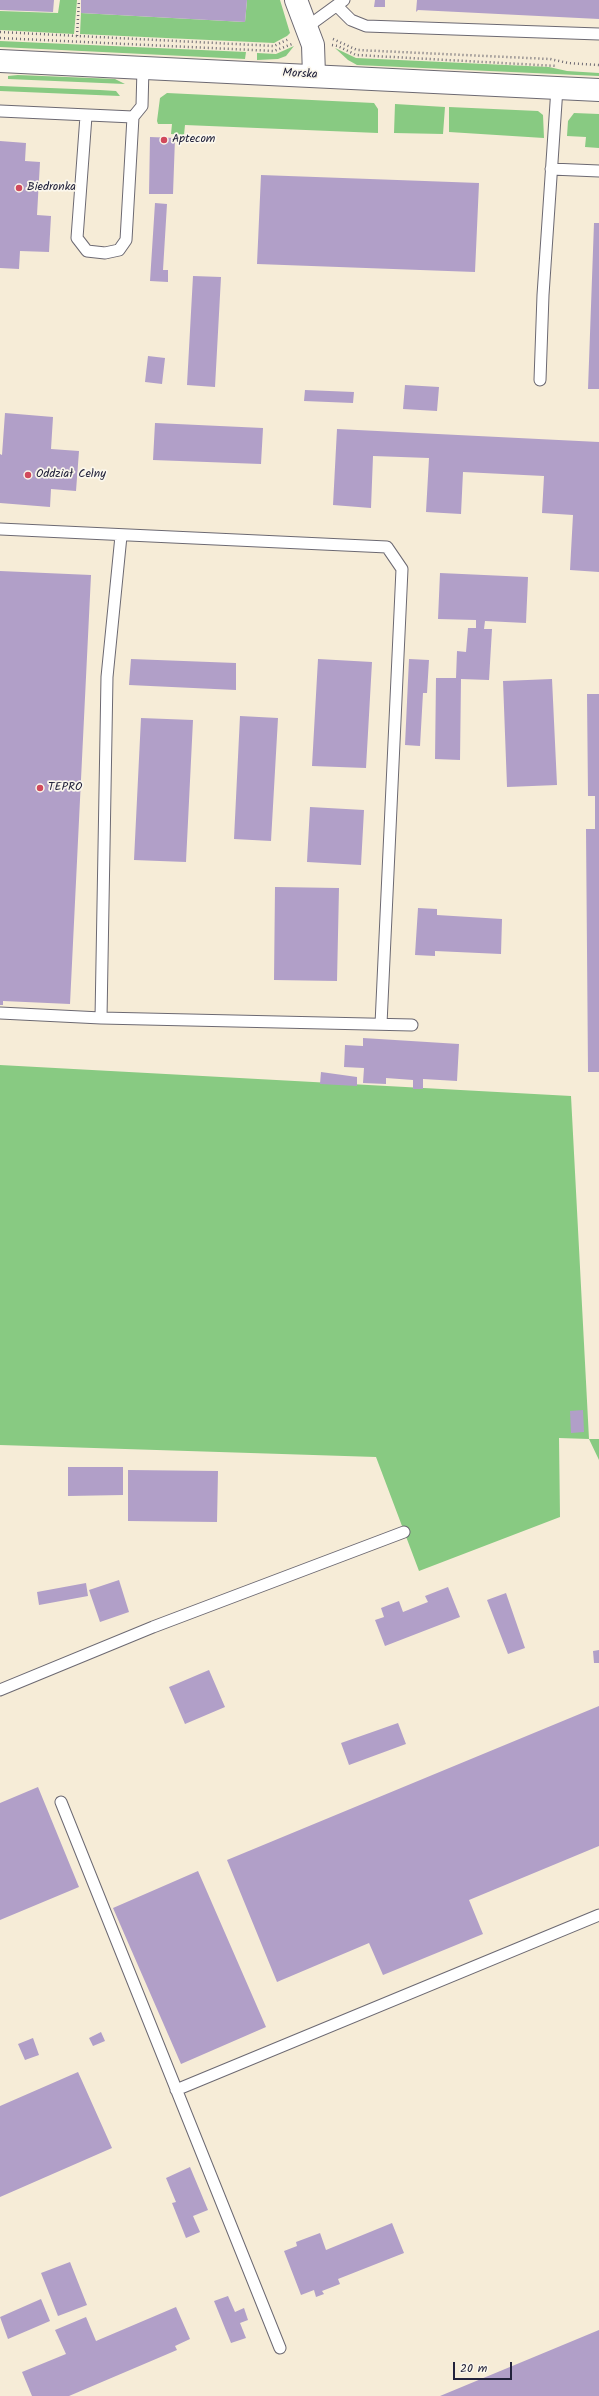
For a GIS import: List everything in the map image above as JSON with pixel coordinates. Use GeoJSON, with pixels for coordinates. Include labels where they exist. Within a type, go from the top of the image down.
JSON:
{"type":"FeatureCollection","features":[{"type":"Feature","properties":{"kind":"street"},"geometry":{"type":"LineString","coordinates":[[296,0],[298,35],[313,45],[314,75]]}},
{"type":"Feature","properties":{"kind":"street","name":"Morska"},"geometry":{"type":"LineString","coordinates":[[0,62],[314,75],[560,77],[599,90]]}},
{"type":"Feature","properties":{"kind":"lane"},"geometry":{"type":"LineString","coordinates":[[298,35],[340,3],[351,20],[366,26],[599,34]]}},
{"type":"Feature","properties":{"kind":"lane"},"geometry":{"type":"LineString","coordinates":[[86,116],[77,238],[87,251],[105,252],[119,250],[126,240],[133,117],[142,106],[143,68]]}},
{"type":"Feature","properties":{"kind":"lane"},"geometry":{"type":"LineString","coordinates":[[540,380],[552,169],[560,77]]}},
{"type":"Feature","properties":{"kind":"lane"},"geometry":{"type":"LineString","coordinates":[[0,111],[133,117]]}},
{"type":"Feature","properties":{"kind":"lane"},"geometry":{"type":"LineString","coordinates":[[552,169],[599,171]]}},
{"type":"Feature","properties":{"kind":"lane"},"geometry":{"type":"LineString","coordinates":[[0,529],[121,536],[387,547],[402,569],[381,1024]]}},
{"type":"Feature","properties":{"kind":"lane"},"geometry":{"type":"LineString","coordinates":[[101,1018],[107,677],[121,536]]}},
{"type":"Feature","properties":{"kind":"lane"},"geometry":{"type":"LineString","coordinates":[[0,1013],[101,1018],[412,1025]]}},
{"type":"Feature","properties":{"kind":"lane"},"geometry":{"type":"LineString","coordinates":[[0,1690],[153,1627],[404,1532]]}},
{"type":"Feature","properties":{"kind":"lane"},"geometry":{"type":"LineString","coordinates":[[61,1802],[280,2348]]}},
{"type":"Feature","properties":{"kind":"lane"},"geometry":{"type":"LineString","coordinates":[[176,2090],[599,1915]]}},
{"type":"Feature","properties":{"kind":"path"},"geometry":{"type":"LineString","coordinates":[[77,36],[79,0]]}},
{"type":"Feature","properties":{"kind":"path"},"geometry":{"type":"LineString","coordinates":[[0,32],[252,46],[274,46],[298,35]]}},
{"type":"Feature","properties":{"kind":"path"},"geometry":{"type":"LineString","coordinates":[[0,38],[274,51],[298,35]]}},
{"type":"Feature","properties":{"kind":"path"},"geometry":{"type":"LineString","coordinates":[[329,38],[357,50],[550,59],[570,63],[599,65]]}},
{"type":"Feature","properties":{"kind":"path"},"geometry":{"type":"LineString","coordinates":[[332,45],[338,46],[356,55],[550,64],[560,77]]}},
{"type":"Feature","properties":{"kind":"green space"},"geometry":{"type":"Polygon","coordinates":[[[60,0],[77,0],[74,34],[0,30],[0,11],[58,13],[60,0]]]}},
{"type":"Feature","properties":{"kind":"green space"},"geometry":{"type":"Polygon","coordinates":[[[247,0],[280,0],[290,33],[274,43],[80,34],[81,13],[245,22],[247,0]]]}},
{"type":"Feature","properties":{"kind":"green space"},"geometry":{"type":"Polygon","coordinates":[[[0,41],[246,52],[245,59],[0,47],[0,41]]]}},
{"type":"Feature","properties":{"kind":"green space"},"geometry":{"type":"Polygon","coordinates":[[[294,46],[286,56],[278,59],[257,60],[257,53],[276,54],[294,46]]]}},
{"type":"Feature","properties":{"kind":"green space"},"geometry":{"type":"Polygon","coordinates":[[[335,48],[356,58],[549,67],[567,71],[599,73],[599,76],[357,65],[348,60],[335,48]]]}},
{"type":"Feature","properties":{"kind":"green space"},"geometry":{"type":"Polygon","coordinates":[[[18,75],[115,79],[125,84],[8,79],[8,76],[18,75]]]}},
{"type":"Feature","properties":{"kind":"green space"},"geometry":{"type":"Polygon","coordinates":[[[0,86],[116,91],[120,96],[0,91],[0,86]]]}},
{"type":"Feature","properties":{"kind":"green space"},"geometry":{"type":"Polygon","coordinates":[[[167,93],[374,103],[378,109],[378,133],[185,125],[184,135],[171,134],[172,124],[158,124],[157,121],[160,98],[167,93]]]}},
{"type":"Feature","properties":{"kind":"green space"},"geometry":{"type":"Polygon","coordinates":[[[395,104],[445,107],[443,134],[394,133],[395,104]]]}},
{"type":"Feature","properties":{"kind":"green space"},"geometry":{"type":"Polygon","coordinates":[[[449,107],[538,111],[543,115],[544,138],[449,132],[449,107]]]}},
{"type":"Feature","properties":{"kind":"green space"},"geometry":{"type":"Polygon","coordinates":[[[574,113],[599,114],[599,148],[585,147],[586,137],[567,136],[568,121],[574,113]]]}},
{"type":"Feature","properties":{"kind":"green space"},"geometry":{"type":"Polygon","coordinates":[[[0,1065],[571,1096],[589,1439],[559,1438],[560,1517],[419,1571],[376,1457],[0,1445],[0,1065]]]}},
{"type":"Feature","properties":{"kind":"green space"},"geometry":{"type":"Polygon","coordinates":[[[589,1439],[599,1439],[599,1460],[589,1439]]]}},
{"type":"Feature","properties":{"kind":"building"},"geometry":{"type":"Polygon","coordinates":[[[0,0],[54,0],[53,12],[0,10],[0,0]]]}},
{"type":"Feature","properties":{"kind":"building"},"geometry":{"type":"Polygon","coordinates":[[[81,0],[247,0],[245,22],[81,13],[81,0]]]}},
{"type":"Feature","properties":{"kind":"building"},"geometry":{"type":"Polygon","coordinates":[[[375,0],[385,0],[385,7],[374,7],[375,0]]]}},
{"type":"Feature","properties":{"kind":"building"},"geometry":{"type":"Polygon","coordinates":[[[417,0],[599,0],[599,19],[418,10],[416,12],[417,0]]]}},
{"type":"Feature","properties":{"kind":"building"},"geometry":{"type":"Polygon","coordinates":[[[150,137],[175,138],[173,194],[149,194],[150,137]]]}},
{"type":"Feature","properties":{"kind":"building","name":"Biedronka"},"geometry":{"type":"Polygon","coordinates":[[[0,141],[26,143],[25,161],[40,162],[37,215],[51,216],[49,252],[20,251],[19,269],[0,268],[0,141]]]}},
{"type":"Feature","properties":{"kind":"building"},"geometry":{"type":"Polygon","coordinates":[[[261,175],[479,183],[475,272],[257,264],[261,175]]]}},
{"type":"Feature","properties":{"kind":"building"},"geometry":{"type":"Polygon","coordinates":[[[155,203],[167,204],[163,270],[168,270],[168,282],[150,281],[155,203]]]}},
{"type":"Feature","properties":{"kind":"building"},"geometry":{"type":"Polygon","coordinates":[[[594,223],[599,223],[599,389],[588,389],[594,223]]]}},
{"type":"Feature","properties":{"kind":"building"},"geometry":{"type":"Polygon","coordinates":[[[193,276],[221,277],[215,387],[187,385],[193,276]]]}},
{"type":"Feature","properties":{"kind":"building"},"geometry":{"type":"Polygon","coordinates":[[[148,356],[165,358],[162,384],[145,382],[148,356]]]}},
{"type":"Feature","properties":{"kind":"building"},"geometry":{"type":"Polygon","coordinates":[[[405,385],[439,387],[437,411],[403,409],[405,385]]]}},
{"type":"Feature","properties":{"kind":"building"},"geometry":{"type":"Polygon","coordinates":[[[305,390],[354,392],[353,403],[304,401],[305,390]]]}},
{"type":"Feature","properties":{"kind":"building"},"geometry":{"type":"Polygon","coordinates":[[[5,413],[53,417],[51,449],[79,451],[76,491],[51,489],[50,507],[0,503],[0,454],[2,455],[5,413]]]}},
{"type":"Feature","properties":{"kind":"building"},"geometry":{"type":"Polygon","coordinates":[[[155,423],[263,428],[261,464],[153,460],[155,423]]]}},
{"type":"Feature","properties":{"kind":"building"},"geometry":{"type":"Polygon","coordinates":[[[337,429],[599,442],[599,572],[570,570],[573,515],[542,513],[544,476],[463,472],[461,514],[426,512],[429,458],[373,456],[371,508],[333,505],[337,429]]]}},
{"type":"Feature","properties":{"kind":"building","name":"TEPRO"},"geometry":{"type":"Polygon","coordinates":[[[0,571],[91,575],[70,1004],[3,1001],[3,1005],[0,1005],[0,571]]]}},
{"type":"Feature","properties":{"kind":"building"},"geometry":{"type":"Polygon","coordinates":[[[440,573],[528,577],[526,623],[485,621],[484,629],[492,629],[489,680],[461,679],[460,760],[435,759],[436,678],[456,678],[457,651],[466,652],[468,628],[476,628],[476,620],[438,619],[440,573]]]}},
{"type":"Feature","properties":{"kind":"building"},"geometry":{"type":"Polygon","coordinates":[[[131,659],[236,663],[236,690],[129,685],[131,659]]]}},
{"type":"Feature","properties":{"kind":"building"},"geometry":{"type":"Polygon","coordinates":[[[318,659],[372,662],[366,768],[312,766],[318,659]]]}},
{"type":"Feature","properties":{"kind":"building"},"geometry":{"type":"Polygon","coordinates":[[[409,659],[429,660],[427,693],[423,693],[420,746],[405,745],[409,659]]]}},
{"type":"Feature","properties":{"kind":"building"},"geometry":{"type":"Polygon","coordinates":[[[552,679],[557,785],[507,787],[503,681],[552,679]]]}},
{"type":"Feature","properties":{"kind":"building"},"geometry":{"type":"Polygon","coordinates":[[[587,694],[599,694],[599,1072],[588,1072],[586,829],[595,829],[595,796],[588,796],[587,694]]]}},
{"type":"Feature","properties":{"kind":"building"},"geometry":{"type":"Polygon","coordinates":[[[240,716],[278,718],[271,841],[234,839],[240,716]]]}},
{"type":"Feature","properties":{"kind":"building"},"geometry":{"type":"Polygon","coordinates":[[[141,718],[193,720],[186,862],[134,860],[141,718]]]}},
{"type":"Feature","properties":{"kind":"building"},"geometry":{"type":"Polygon","coordinates":[[[310,807],[364,810],[361,865],[307,862],[310,807]]]}},
{"type":"Feature","properties":{"kind":"building"},"geometry":{"type":"Polygon","coordinates":[[[275,887],[339,888],[337,981],[274,980],[275,887]]]}},
{"type":"Feature","properties":{"kind":"building"},"geometry":{"type":"Polygon","coordinates":[[[418,908],[437,909],[437,915],[502,919],[501,954],[435,951],[435,956],[415,955],[418,908]]]}},
{"type":"Feature","properties":{"kind":"building"},"geometry":{"type":"Polygon","coordinates":[[[363,1038],[459,1044],[457,1081],[423,1079],[423,1089],[413,1089],[413,1080],[386,1078],[386,1084],[363,1083],[364,1068],[344,1067],[345,1045],[363,1046],[363,1038]]]}},
{"type":"Feature","properties":{"kind":"building"},"geometry":{"type":"Polygon","coordinates":[[[321,1072],[357,1077],[357,1086],[320,1084],[321,1072]]]}},
{"type":"Feature","properties":{"kind":"building"},"geometry":{"type":"Polygon","coordinates":[[[583,1410],[584,1432],[571,1433],[570,1411],[583,1410]]]}},
{"type":"Feature","properties":{"kind":"building"},"geometry":{"type":"Polygon","coordinates":[[[68,1467],[123,1467],[123,1495],[68,1496],[68,1467]]]}},
{"type":"Feature","properties":{"kind":"building"},"geometry":{"type":"Polygon","coordinates":[[[128,1470],[218,1471],[217,1522],[128,1521],[128,1470]]]}},
{"type":"Feature","properties":{"kind":"building"},"geometry":{"type":"Polygon","coordinates":[[[119,1580],[129,1612],[100,1622],[89,1590],[119,1580]]]}},
{"type":"Feature","properties":{"kind":"building"},"geometry":{"type":"Polygon","coordinates":[[[86,1583],[88,1596],[39,1605],[37,1592],[86,1583]]]}},
{"type":"Feature","properties":{"kind":"building"},"geometry":{"type":"Polygon","coordinates":[[[448,1587],[460,1617],[385,1646],[375,1620],[384,1617],[381,1608],[399,1601],[403,1612],[428,1602],[425,1596],[448,1587]]]}},
{"type":"Feature","properties":{"kind":"building"},"geometry":{"type":"Polygon","coordinates":[[[506,1593],[525,1648],[508,1654],[487,1600],[506,1593]]]}},
{"type":"Feature","properties":{"kind":"building"},"geometry":{"type":"Polygon","coordinates":[[[599,1650],[599,1663],[594,1663],[593,1651],[599,1650]]]}},
{"type":"Feature","properties":{"kind":"building"},"geometry":{"type":"Polygon","coordinates":[[[209,1670],[225,1707],[185,1724],[169,1687],[209,1670]]]}},
{"type":"Feature","properties":{"kind":"building"},"geometry":{"type":"Polygon","coordinates":[[[599,1706],[599,1846],[469,1900],[483,1934],[383,1975],[369,1943],[277,1982],[227,1860],[599,1706]]]}},
{"type":"Feature","properties":{"kind":"building"},"geometry":{"type":"Polygon","coordinates":[[[398,1723],[406,1744],[349,1765],[341,1743],[398,1723]]]}},
{"type":"Feature","properties":{"kind":"building"},"geometry":{"type":"Polygon","coordinates":[[[38,1787],[79,1887],[0,1920],[0,1803],[38,1787]]]}},
{"type":"Feature","properties":{"kind":"building"},"geometry":{"type":"Polygon","coordinates":[[[198,1871],[266,2027],[181,2064],[113,1908],[198,1871]]]}},
{"type":"Feature","properties":{"kind":"building"},"geometry":{"type":"Polygon","coordinates":[[[101,2032],[105,2041],[93,2046],[89,2038],[101,2032]]]}},
{"type":"Feature","properties":{"kind":"building"},"geometry":{"type":"Polygon","coordinates":[[[33,2038],[39,2055],[25,2060],[18,2044],[33,2038]]]}},
{"type":"Feature","properties":{"kind":"building"},"geometry":{"type":"Polygon","coordinates":[[[78,2072],[112,2148],[0,2197],[0,2106],[78,2072]]]}},
{"type":"Feature","properties":{"kind":"building"},"geometry":{"type":"Polygon","coordinates":[[[190,2167],[208,2210],[193,2216],[200,2232],[186,2238],[172,2203],[176,2202],[166,2178],[190,2167]]]}},
{"type":"Feature","properties":{"kind":"building"},"geometry":{"type":"Polygon","coordinates":[[[392,2223],[404,2253],[338,2279],[340,2284],[322,2291],[324,2294],[316,2297],[314,2290],[301,2295],[284,2251],[297,2246],[296,2242],[320,2233],[326,2250],[392,2223]]]}},
{"type":"Feature","properties":{"kind":"building"},"geometry":{"type":"Polygon","coordinates":[[[70,2262],[87,2305],[58,2316],[41,2273],[70,2262]]]}},
{"type":"Feature","properties":{"kind":"building"},"geometry":{"type":"Polygon","coordinates":[[[228,2296],[235,2312],[244,2308],[248,2320],[240,2323],[246,2338],[231,2343],[214,2301],[228,2296]]]}},
{"type":"Feature","properties":{"kind":"building"},"geometry":{"type":"Polygon","coordinates":[[[41,2299],[50,2321],[8,2339],[0,2317],[41,2299]]]}},
{"type":"Feature","properties":{"kind":"building"},"geometry":{"type":"Polygon","coordinates":[[[176,2307],[190,2339],[175,2346],[177,2350],[69,2396],[32,2396],[22,2372],[66,2354],[55,2330],[86,2317],[96,2341],[176,2307]]]}},
{"type":"Feature","properties":{"kind":"building"},"geometry":{"type":"Polygon","coordinates":[[[599,2330],[599,2396],[440,2396],[599,2330]]]}},
{"type":"Feature","properties":{"kind":"place","name":"Aptecom"},"geometry":{"type":"Point","coordinates":[164,140]}},
{"type":"Feature","properties":{"kind":"place","name":"Biedronka"},"geometry":{"type":"Point","coordinates":[19,188]}},
{"type":"Feature","properties":{"kind":"place","name":"Oddział Celny"},"geometry":{"type":"Point","coordinates":[28,475]}},
{"type":"Feature","properties":{"kind":"place","name":"TEPRO"},"geometry":{"type":"Point","coordinates":[40,788]}}]}
